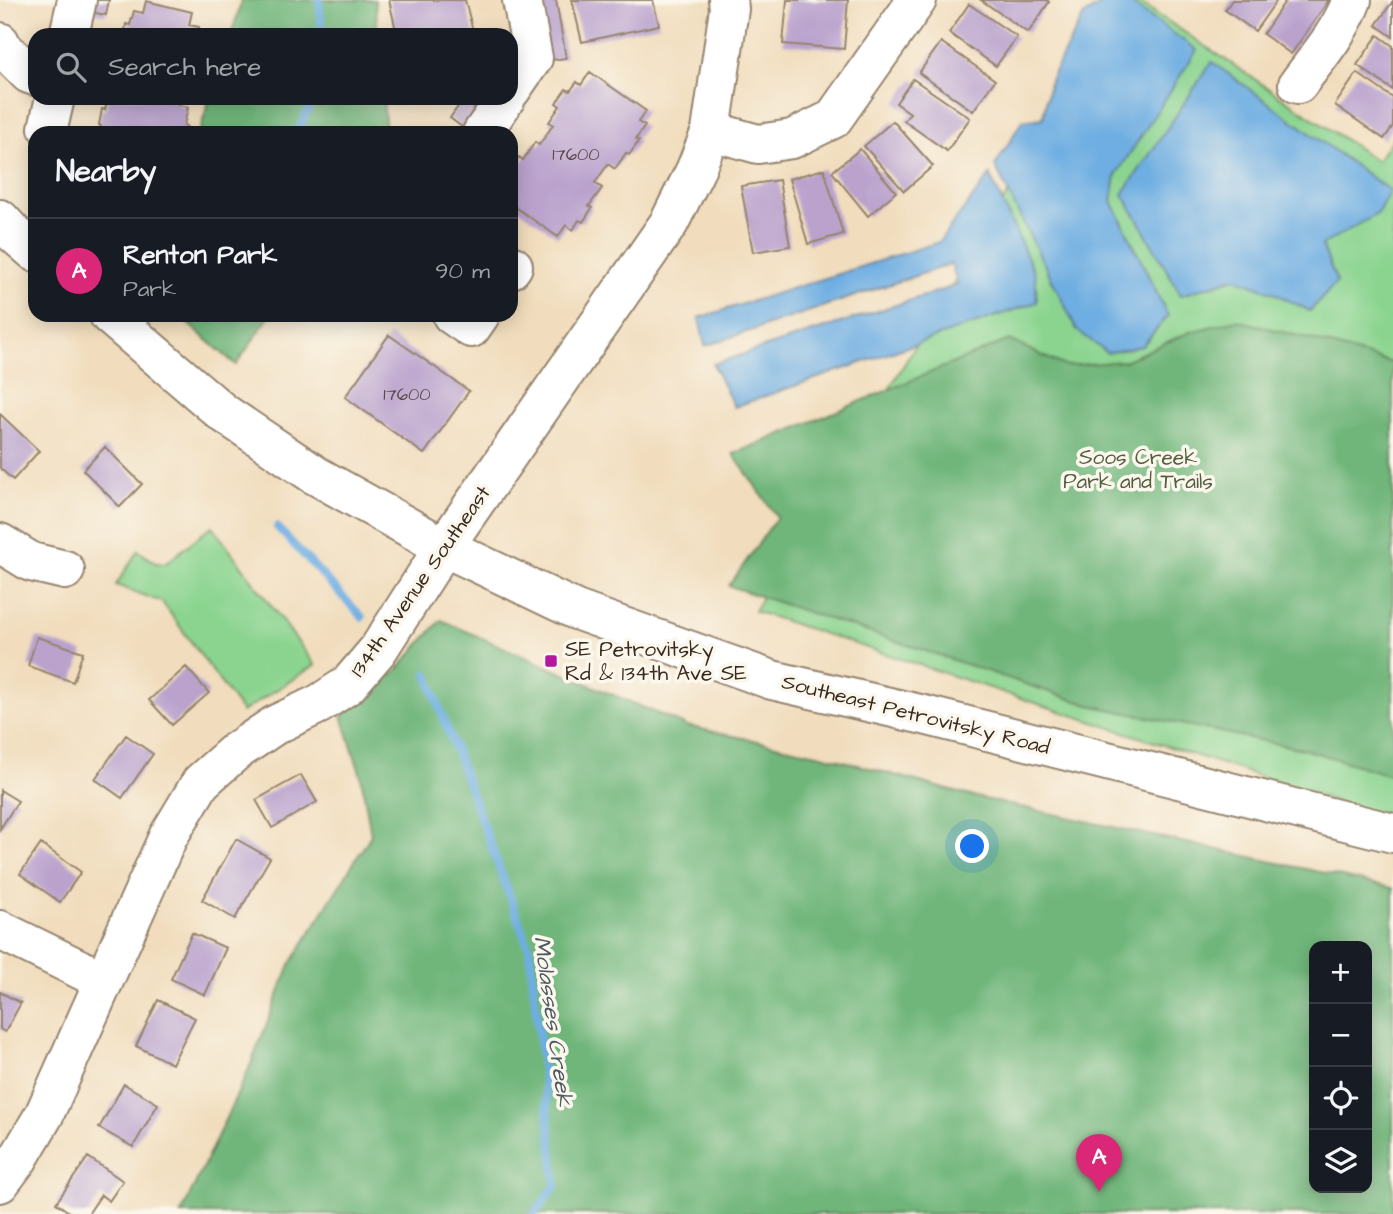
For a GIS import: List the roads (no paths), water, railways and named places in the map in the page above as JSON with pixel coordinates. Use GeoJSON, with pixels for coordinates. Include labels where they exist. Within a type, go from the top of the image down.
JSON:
{"type":"FeatureCollection","features":[{"type":"Feature","properties":{"kind":"street"},"geometry":{"type":"LineString","coordinates":[[71,28],[77,0]]}},
{"type":"Feature","properties":{"kind":"street"},"geometry":{"type":"LineString","coordinates":[[518,80],[534,58],[522,0]]}},
{"type":"Feature","properties":{"kind":"street","name":"134th Avenue Southeast"},"geometry":{"type":"LineString","coordinates":[[0,1183],[44,1115],[168,837],[201,782],[235,752],[275,725],[319,705],[348,685],[378,650],[444,547],[668,223],[695,171],[711,131],[729,9],[728,0]]}},
{"type":"Feature","properties":{"kind":"street"},"geometry":{"type":"LineString","coordinates":[[711,131],[758,144],[792,139],[833,119],[917,0]]}},
{"type":"Feature","properties":{"kind":"street"},"geometry":{"type":"LineString","coordinates":[[1298,84],[1338,31],[1352,0]]}},
{"type":"Feature","properties":{"kind":"street"},"geometry":{"type":"LineString","coordinates":[[0,43],[28,73]]}},
{"type":"Feature","properties":{"kind":"street"},"geometry":{"type":"LineString","coordinates":[[487,126],[501,105]]}},
{"type":"Feature","properties":{"kind":"street"},"geometry":{"type":"LineString","coordinates":[[0,219],[28,246]]}},
{"type":"Feature","properties":{"kind":"street","name":"Southeast Petrovitsky Road"},"geometry":{"type":"LineString","coordinates":[[117,322],[222,412],[315,475],[444,547],[576,610],[772,680],[925,715],[1393,833]]}},
{"type":"Feature","properties":{"kind":"street"},"geometry":{"type":"LineString","coordinates":[[462,322],[471,328],[475,322]]}},
{"type":"Feature","properties":{"kind":"street"},"geometry":{"type":"LineString","coordinates":[[0,543],[31,562],[65,570]]}},
{"type":"Feature","properties":{"kind":"street"},"geometry":{"type":"LineString","coordinates":[[0,930],[104,981]]}},
{"type":"Feature","properties":{"kind":"water"},"geometry":{"type":"Polygon","coordinates":[[[1108,0],[1126,0],[1197,50],[1116,175],[1112,201],[1168,316],[1142,346],[1107,353],[1077,330],[995,166],[1022,121],[1043,118],[1050,80],[1084,15],[1108,0]]]}},
{"type":"Feature","properties":{"kind":"water"},"geometry":{"type":"Polygon","coordinates":[[[1212,62],[1390,191],[1377,214],[1322,245],[1337,282],[1310,311],[1235,278],[1181,295],[1123,194],[1212,62]]]}},
{"type":"Feature","properties":{"kind":"water"},"geometry":{"type":"Polygon","coordinates":[[[990,175],[1035,274],[1037,302],[734,407],[713,364],[958,285],[951,264],[705,346],[699,318],[939,242],[990,175]]]}},
{"type":"Feature","properties":{"kind":"waterway","name":"Molasses Creek"},"geometry":{"type":"LineString","coordinates":[[319,0],[321,28]]}},
{"type":"Feature","properties":{"kind":"waterway","name":"Molasses Creek"},"geometry":{"type":"LineString","coordinates":[[300,126],[311,105]]}},
{"type":"Feature","properties":{"kind":"waterway","name":"Molasses Creek"},"geometry":{"type":"LineString","coordinates":[[277,527],[362,617]]}},
{"type":"Feature","properties":{"kind":"waterway","name":"Molasses Creek"},"geometry":{"type":"LineString","coordinates":[[427,674],[529,948],[556,1185],[534,1214]]}},
{"type":"Feature","properties":{"kind":"place","name":"SE Petrovitsky Rd & 134th Ave SE"},"geometry":{"type":"Point","coordinates":[551,661]}},
{"type":"Feature","properties":{"kind":"place","name":"Renton Park"},"geometry":{"type":"Point","coordinates":[1099,1192]}},
{"type":"Feature","properties":{"kind":"park label","name":"Soos Creek Park and Trails"},"geometry":{"type":"Point","coordinates":[1138,469]}}]}
